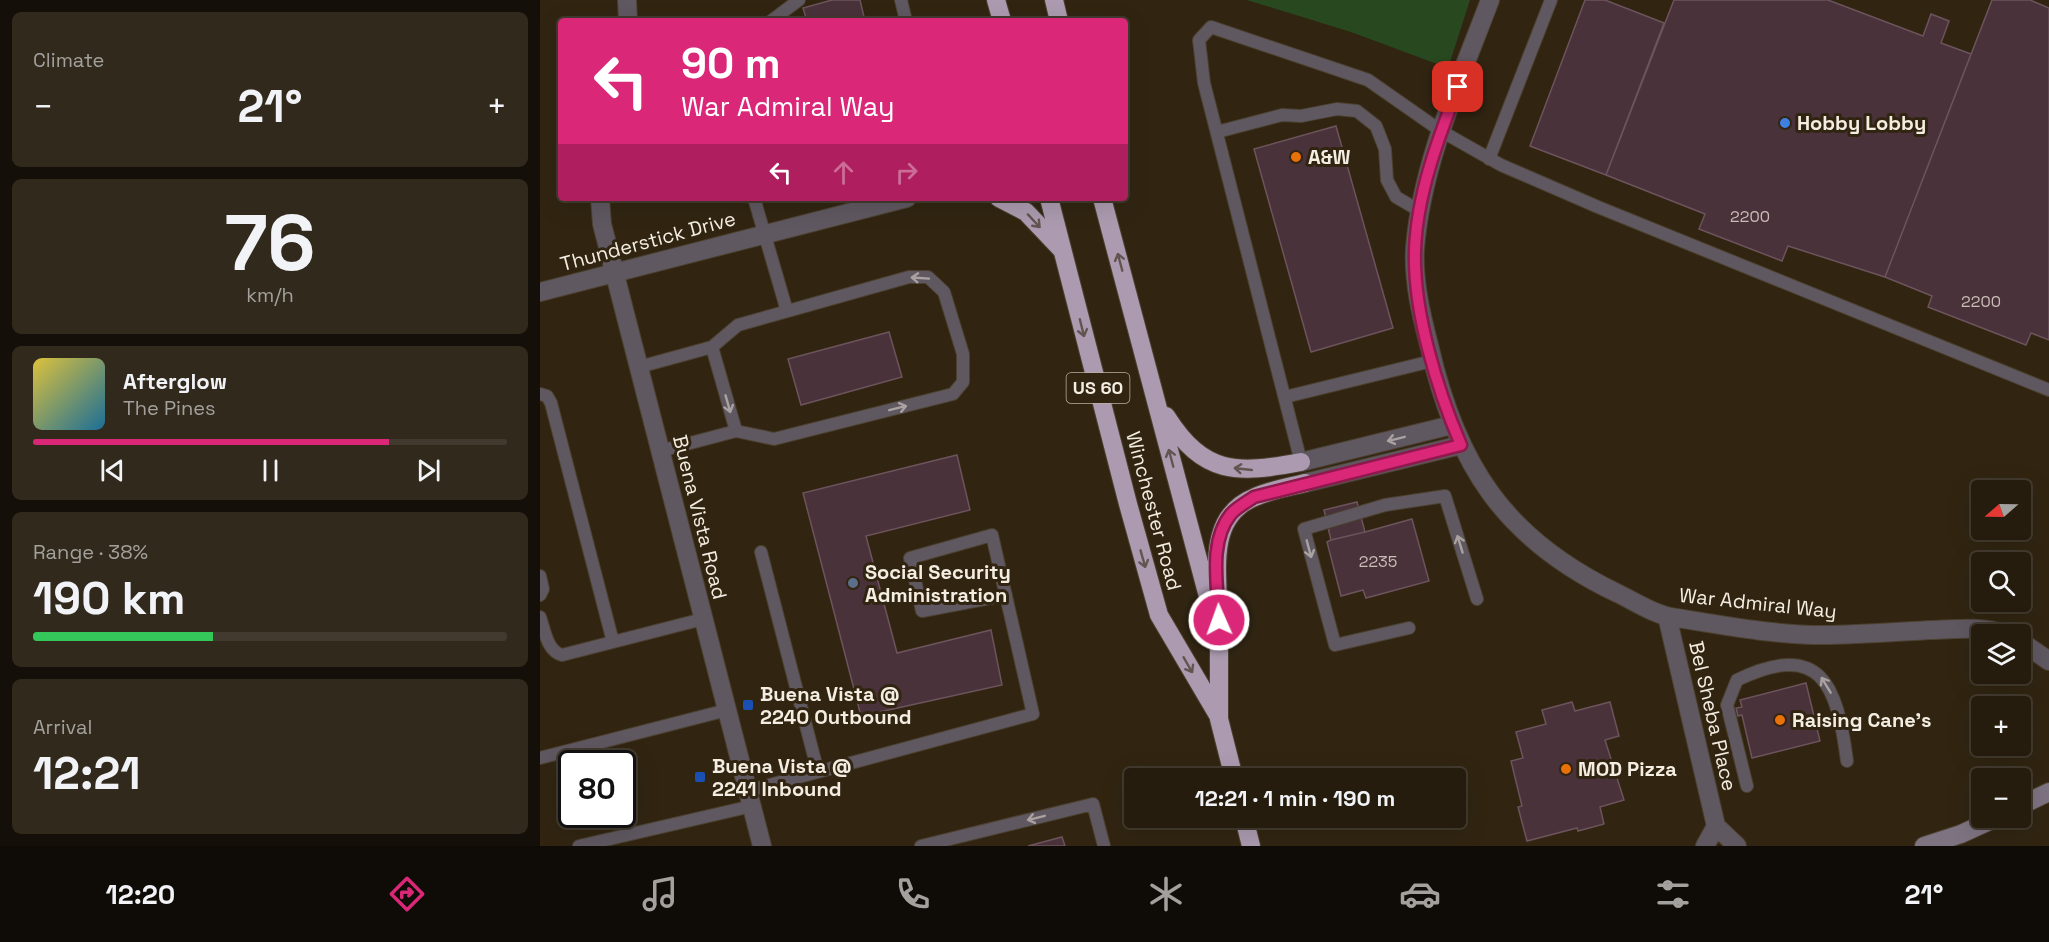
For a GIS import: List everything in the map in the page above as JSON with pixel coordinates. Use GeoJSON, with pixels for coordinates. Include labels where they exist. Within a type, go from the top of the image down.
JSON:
{"type":"FeatureCollection","features":[{"type":"Feature","properties":{"kind":"highway"},"geometry":{"type":"LineString","coordinates":[[996,0],[1001,18]]}},
{"type":"Feature","properties":{"kind":"highway"},"geometry":{"type":"LineString","coordinates":[[1054,0],[1058,18]]}},
{"type":"Feature","properties":{"kind":"highway"},"geometry":{"type":"LineString","coordinates":[[1005,201],[1026,212],[1063,252]]}},
{"type":"Feature","properties":{"kind":"highway","name":"Winchester Road"},"geometry":{"type":"LineString","coordinates":[[1050,201],[1159,615],[1219,719]]}},
{"type":"Feature","properties":{"kind":"highway","name":"Winchester Road"},"geometry":{"type":"LineString","coordinates":[[1103,201],[1219,638],[1219,719],[1231,768]]}},
{"type":"Feature","properties":{"kind":"highway"},"geometry":{"type":"LineString","coordinates":[[1155,400],[1179,436],[1196,453],[1223,466],[1257,470],[1301,462]]}},
{"type":"Feature","properties":{"kind":"highway"},"geometry":{"type":"LineString","coordinates":[[1219,638],[1216,554],[1221,531],[1232,513],[1254,497],[1305,483]]}},
{"type":"Feature","properties":{"kind":"highway"},"geometry":{"type":"LineString","coordinates":[[1246,828],[1251,846]]}},
{"type":"Feature","properties":{"kind":"main road"},"geometry":{"type":"LineString","coordinates":[[2031,801],[2049,792]]}},
{"type":"Feature","properties":{"kind":"main road"},"geometry":{"type":"LineString","coordinates":[[1924,846],[1974,828]]}},
{"type":"Feature","properties":{"kind":"street","name":"War Admiral Way"},"geometry":{"type":"LineString","coordinates":[[1490,0],[1441,131],[1420,211],[1415,251],[1419,303],[1432,362],[1452,425],[1487,491],[1514,524],[1540,546],[1602,586],[1667,616],[1821,635],[1971,628]]}},
{"type":"Feature","properties":{"kind":"street","name":"Buena Vista Road"},"geometry":{"type":"LineString","coordinates":[[600,201],[602,224],[614,273],[762,846]]}},
{"type":"Feature","properties":{"kind":"street","name":"Thunderstick Drive"},"geometry":{"type":"LineString","coordinates":[[540,292],[895,201]]}},
{"type":"Feature","properties":{"kind":"street"},"geometry":{"type":"LineString","coordinates":[[1301,462],[1452,425]]}},
{"type":"Feature","properties":{"kind":"street"},"geometry":{"type":"LineString","coordinates":[[1305,483],[1461,445]]}},
{"type":"Feature","properties":{"kind":"street","name":"Bel Sheba Place"},"geometry":{"type":"LineString","coordinates":[[1667,616],[1716,826]]}},
{"type":"Feature","properties":{"kind":"street"},"geometry":{"type":"LineString","coordinates":[[2031,648],[2049,661]]}},
{"type":"Feature","properties":{"kind":"street"},"geometry":{"type":"LineString","coordinates":[[1705,846],[1716,826],[1737,846]]}},
{"type":"Feature","properties":{"kind":"lane"},"geometry":{"type":"LineString","coordinates":[[775,18],[799,0]]}},
{"type":"Feature","properties":{"kind":"lane"},"geometry":{"type":"LineString","coordinates":[[901,0],[905,18]]}},
{"type":"Feature","properties":{"kind":"lane"},"geometry":{"type":"LineString","coordinates":[[1489,159],[1551,0]]}},
{"type":"Feature","properties":{"kind":"lane"},"geometry":{"type":"LineString","coordinates":[[1301,462],[1204,82],[1198,40],[1211,27],[1368,80],[1441,131],[1489,159],[1598,207],[2049,390]]}},
{"type":"Feature","properties":{"kind":"lane"},"geometry":{"type":"LineString","coordinates":[[1217,132],[1282,116],[1301,116],[1336,109],[1357,111],[1376,126],[1385,148],[1387,180],[1396,196],[1420,211]]}},
{"type":"Feature","properties":{"kind":"lane"},"geometry":{"type":"LineString","coordinates":[[755,201],[787,311]]}},
{"type":"Feature","properties":{"kind":"lane"},"geometry":{"type":"LineString","coordinates":[[639,367],[712,347],[738,325],[909,277],[928,277],[944,292],[963,354],[963,382],[953,394],[774,439],[736,431],[660,451]]}},
{"type":"Feature","properties":{"kind":"lane"},"geometry":{"type":"LineString","coordinates":[[712,347],[736,431]]}},
{"type":"Feature","properties":{"kind":"lane"},"geometry":{"type":"LineString","coordinates":[[1286,397],[1432,362]]}},
{"type":"Feature","properties":{"kind":"lane"},"geometry":{"type":"LineString","coordinates":[[540,394],[548,396],[551,403],[613,642]]}},
{"type":"Feature","properties":{"kind":"lane"},"geometry":{"type":"LineString","coordinates":[[1409,628],[1335,645],[1304,529],[1385,505],[1445,496],[1477,599]]}},
{"type":"Feature","properties":{"kind":"lane"},"geometry":{"type":"LineString","coordinates":[[579,846],[750,799],[819,772],[1033,714],[1006,595],[992,536],[910,558],[922,610],[1006,595]]}},
{"type":"Feature","properties":{"kind":"lane"},"geometry":{"type":"LineString","coordinates":[[760,552],[819,772]]}},
{"type":"Feature","properties":{"kind":"lane"},"geometry":{"type":"LineString","coordinates":[[540,576],[543,589],[540,595]]}},
{"type":"Feature","properties":{"kind":"lane"},"geometry":{"type":"LineString","coordinates":[[540,617],[550,646],[555,653],[562,655],[704,619]]}},
{"type":"Feature","properties":{"kind":"lane"},"geometry":{"type":"LineString","coordinates":[[1747,786],[1727,705],[1737,680],[1774,666],[1795,665],[1815,670],[1827,683],[1837,709],[1847,761]]}},
{"type":"Feature","properties":{"kind":"lane"},"geometry":{"type":"LineString","coordinates":[[540,758],[727,710]]}},
{"type":"Feature","properties":{"kind":"lane"},"geometry":{"type":"LineString","coordinates":[[921,846],[1093,804],[1104,846]]}},
{"type":"Feature","properties":{"kind":"green space"},"geometry":{"type":"Polygon","coordinates":[[[1247,0],[1470,0],[1448,68],[1351,32],[1247,0]]]}},
{"type":"Feature","properties":{"kind":"building"},"geometry":{"type":"Polygon","coordinates":[[[832,0],[860,0],[864,18],[806,18],[803,8],[832,0]]]}},
{"type":"Feature","properties":{"kind":"building"},"geometry":{"type":"Polygon","coordinates":[[[1585,0],[1605,0],[1664,23],[1606,175],[1530,146],[1585,0]]]}},
{"type":"Feature","properties":{"kind":"building"},"geometry":{"type":"Polygon","coordinates":[[[1674,0],[1828,0],[1923,36],[1931,14],[1949,21],[1941,43],[1971,54],[1885,277],[1788,246],[1782,261],[1699,229],[1705,214],[1606,175],[1674,0]]]}},
{"type":"Feature","properties":{"kind":"building"},"geometry":{"type":"Polygon","coordinates":[[[1992,0],[2030,0],[2049,8],[2049,340],[2031,333],[2026,345],[1928,307],[1932,296],[1885,277],[1992,0]]]}},
{"type":"Feature","properties":{"kind":"building"},"geometry":{"type":"Polygon","coordinates":[[[1336,126],[1393,328],[1311,352],[1254,149],[1336,126]]]}},
{"type":"Feature","properties":{"kind":"building"},"geometry":{"type":"Polygon","coordinates":[[[889,332],[902,377],[801,405],[788,359],[889,332]]]}},
{"type":"Feature","properties":{"kind":"building","name":"Social Security Administration"},"geometry":{"type":"Polygon","coordinates":[[[957,455],[970,510],[866,536],[897,653],[991,630],[1002,685],[861,716],[803,493],[957,455]]]}},
{"type":"Feature","properties":{"kind":"building"},"geometry":{"type":"Polygon","coordinates":[[[1357,502],[1365,532],[1412,519],[1429,581],[1366,598],[1363,590],[1341,596],[1327,542],[1331,540],[1324,510],[1357,502]]]}},
{"type":"Feature","properties":{"kind":"building"},"geometry":{"type":"Polygon","coordinates":[[[1357,502],[1365,532],[1331,540],[1324,510],[1357,502]]]}},
{"type":"Feature","properties":{"kind":"building"},"geometry":{"type":"Polygon","coordinates":[[[1806,683],[1820,741],[1752,758],[1742,715],[1738,716],[1736,708],[1742,707],[1740,700],[1806,683]]]}},
{"type":"Feature","properties":{"kind":"building"},"geometry":{"type":"Polygon","coordinates":[[[1572,702],[1575,711],[1610,702],[1619,736],[1605,740],[1624,800],[1600,807],[1604,824],[1578,831],[1577,828],[1527,841],[1518,807],[1522,806],[1511,761],[1523,758],[1516,732],[1546,724],[1542,710],[1572,702]]]}},
{"type":"Feature","properties":{"kind":"building"},"geometry":{"type":"Polygon","coordinates":[[[1062,837],[1065,846],[1028,846],[1062,837]]]}},
{"type":"Feature","properties":{"kind":"place","name":"Hobby Lobby"},"geometry":{"type":"Point","coordinates":[1785,123]}},
{"type":"Feature","properties":{"kind":"place","name":"A&W"},"geometry":{"type":"Point","coordinates":[1296,157]}},
{"type":"Feature","properties":{"kind":"place","name":"Social Security Administration"},"geometry":{"type":"Point","coordinates":[853,583]}},
{"type":"Feature","properties":{"kind":"place","name":"Buena Vista @ 2240 Outbound"},"geometry":{"type":"Point","coordinates":[748,705]}},
{"type":"Feature","properties":{"kind":"place","name":"Raising Cane's"},"geometry":{"type":"Point","coordinates":[1780,720]}},
{"type":"Feature","properties":{"kind":"place","name":"MOD Pizza"},"geometry":{"type":"Point","coordinates":[1566,769]}},
{"type":"Feature","properties":{"kind":"place","name":"Buena Vista @ 2241 Inbound"},"geometry":{"type":"Point","coordinates":[700,777]}},
{"type":"Feature","properties":{"kind":"route"},"geometry":{"type":"LineString","coordinates":[[1219,620],[1216,554],[1221,531],[1232,513],[1254,497],[1461,445],[1437,381],[1419,303],[1415,251],[1421,203],[1441,131],[1458,87]]}}]}
